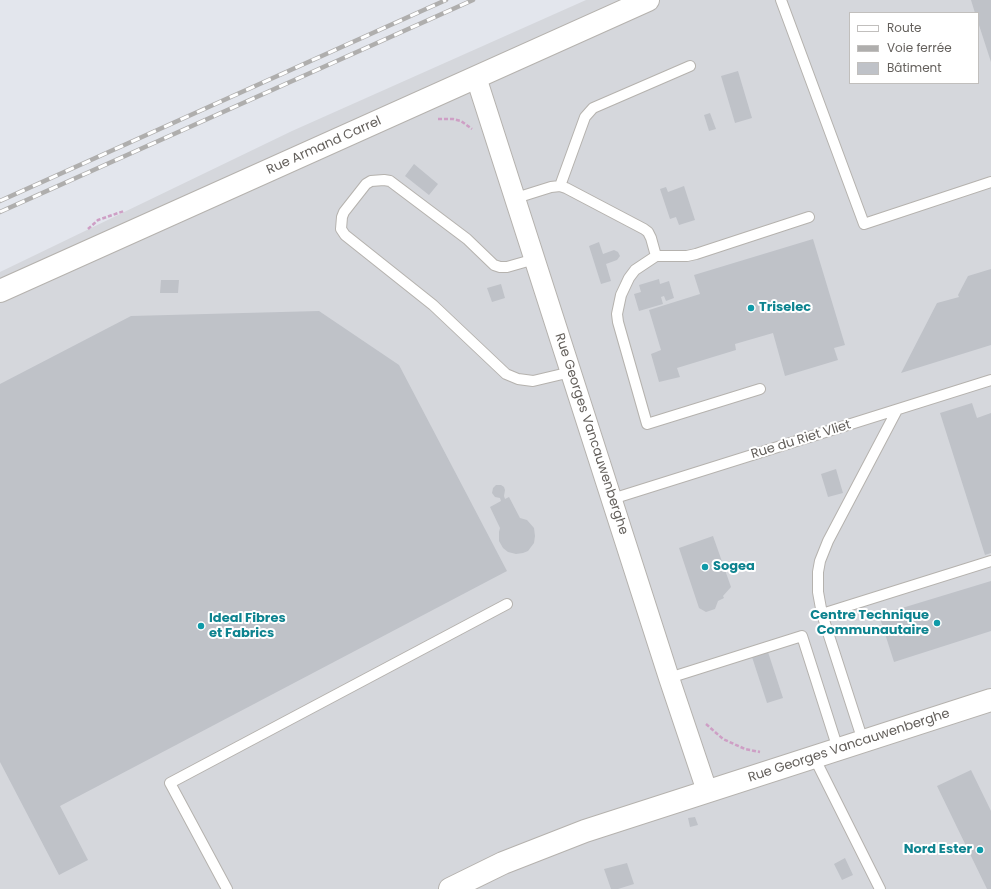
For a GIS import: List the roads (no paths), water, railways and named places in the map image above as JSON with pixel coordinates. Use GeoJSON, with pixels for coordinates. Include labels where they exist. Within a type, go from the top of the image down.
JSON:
{"type":"FeatureCollection","features":[{"type":"Feature","properties":{"kind":"street","name":"Rue Armand Carrel"},"geometry":{"type":"LineString","coordinates":[[0,291],[648,0]]}},
{"type":"Feature","properties":{"kind":"street","name":"Rue Georges Vancauwenberghe"},"geometry":{"type":"LineString","coordinates":[[476,77],[669,678],[707,791]]}},
{"type":"Feature","properties":{"kind":"street","name":"Rue Georges Vancauwenberghe"},"geometry":{"type":"LineString","coordinates":[[450,889],[503,863],[585,831],[991,700]]}},
{"type":"Feature","properties":{"kind":"lane"},"geometry":{"type":"LineString","coordinates":[[781,0],[864,224],[991,182]]}},
{"type":"Feature","properties":{"kind":"lane"},"geometry":{"type":"LineString","coordinates":[[560,186],[585,117],[593,108],[690,66]]}},
{"type":"Feature","properties":{"kind":"lane"},"geometry":{"type":"LineString","coordinates":[[535,259],[508,267],[494,265],[467,239],[390,181],[371,181],[366,184],[342,217],[341,229],[345,235],[433,305],[506,374],[518,380],[534,381],[571,372]]}},
{"type":"Feature","properties":{"kind":"lane"},"geometry":{"type":"LineString","coordinates":[[516,198],[560,186],[644,229],[651,238],[656,256]]}},
{"type":"Feature","properties":{"kind":"lane"},"geometry":{"type":"LineString","coordinates":[[760,389],[647,424],[618,322],[617,314],[621,295],[629,278],[635,270],[656,256],[687,256],[696,254],[809,217]]}},
{"type":"Feature","properties":{"kind":"lane","name":"Rue du Riet Vliet"},"geometry":{"type":"LineString","coordinates":[[612,499],[991,380]]}},
{"type":"Feature","properties":{"kind":"lane"},"geometry":{"type":"LineString","coordinates":[[863,741],[819,602],[818,582],[820,561],[854,488],[897,410]]}},
{"type":"Feature","properties":{"kind":"lane"},"geometry":{"type":"LineString","coordinates":[[822,614],[991,561]]}},
{"type":"Feature","properties":{"kind":"lane"},"geometry":{"type":"LineString","coordinates":[[227,889],[170,783],[507,604]]}},
{"type":"Feature","properties":{"kind":"lane"},"geometry":{"type":"LineString","coordinates":[[669,678],[802,636],[838,749]]}},
{"type":"Feature","properties":{"kind":"lane"},"geometry":{"type":"LineString","coordinates":[[814,757],[880,889]]}},
{"type":"Feature","properties":{"kind":"railway"},"geometry":{"type":"LineString","coordinates":[[0,201],[446,0]]}},
{"type":"Feature","properties":{"kind":"railway"},"geometry":{"type":"LineString","coordinates":[[0,212],[473,0]]}},
{"type":"Feature","properties":{"kind":"place","name":"Triselec"},"geometry":{"type":"Point","coordinates":[751,308]}},
{"type":"Feature","properties":{"kind":"place","name":"Sogea"},"geometry":{"type":"Point","coordinates":[705,567]}},
{"type":"Feature","properties":{"kind":"place","name":"Centre Technique Communautaire"},"geometry":{"type":"Point","coordinates":[937,623]}},
{"type":"Feature","properties":{"kind":"place","name":"Ideal Fibres et Fabrics"},"geometry":{"type":"Point","coordinates":[201,626]}},
{"type":"Feature","properties":{"kind":"place","name":"Nord Ester"},"geometry":{"type":"Point","coordinates":[980,850]}}]}
